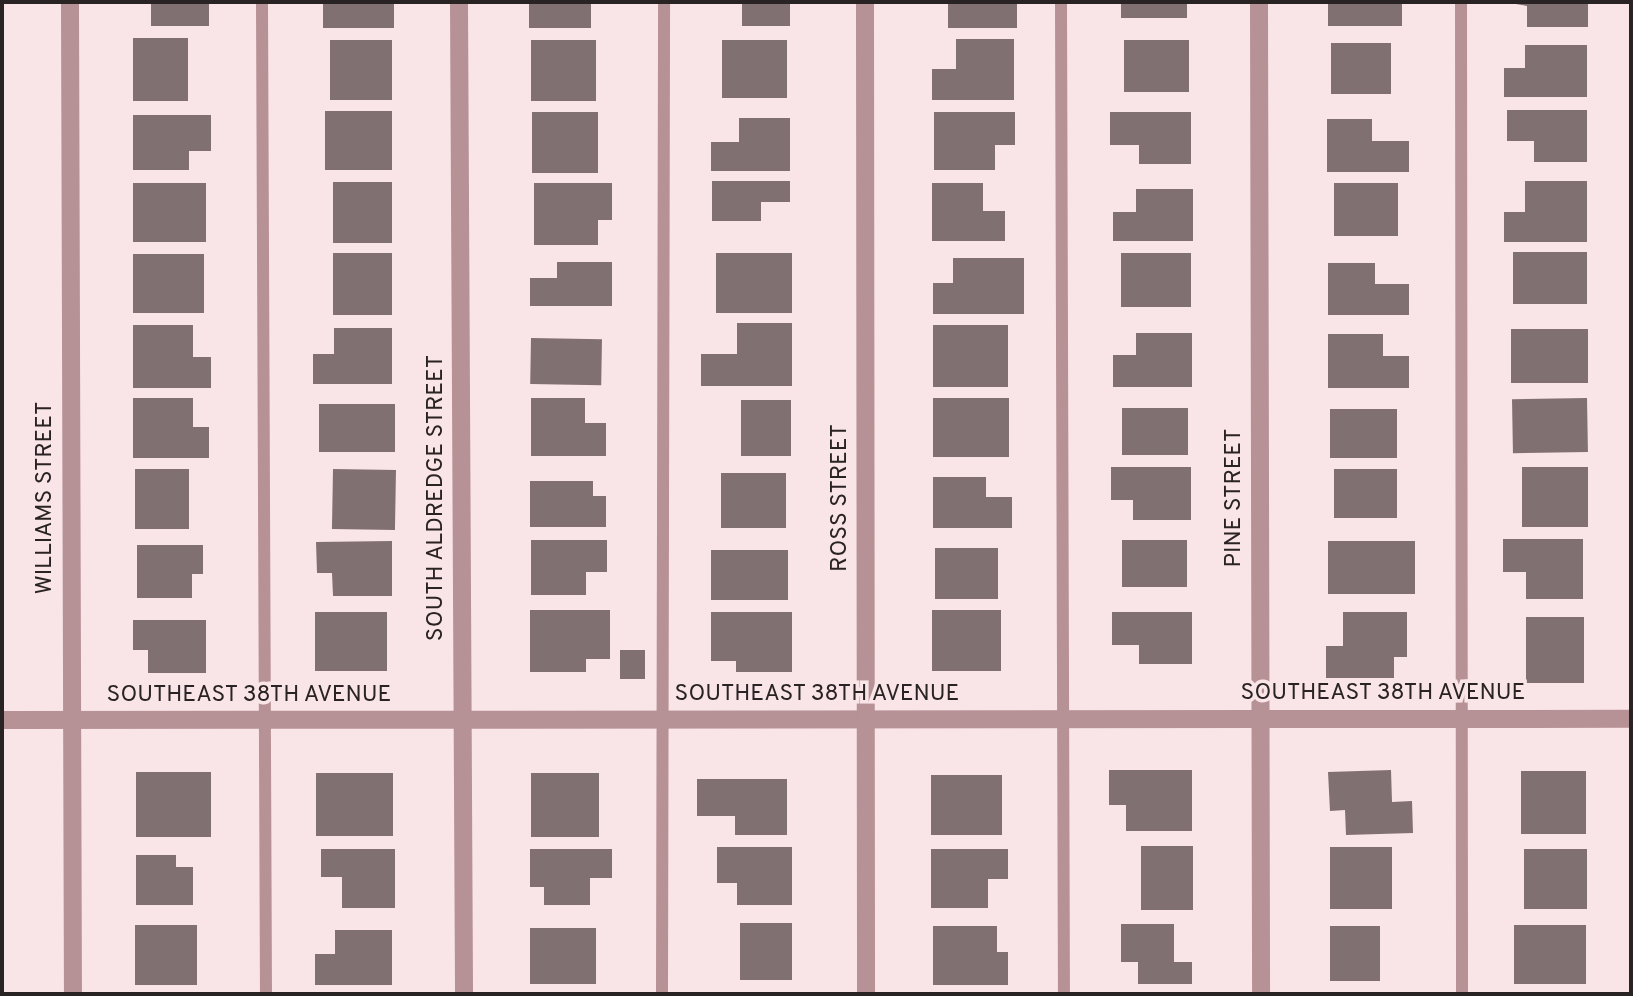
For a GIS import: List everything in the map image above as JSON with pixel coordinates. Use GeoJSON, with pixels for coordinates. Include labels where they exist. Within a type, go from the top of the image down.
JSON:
{"type":"FeatureCollection","features":[{"type":"Feature","properties":{"kind":"street","name":"WILLIAMS STREET"},"geometry":{"type":"LineString","coordinates":[[70,2],[73,994]]}},
{"type":"Feature","properties":{"kind":"street","name":"SOUTH ALDREDGE STREET"},"geometry":{"type":"LineString","coordinates":[[459,2],[464,994]]}},
{"type":"Feature","properties":{"kind":"street","name":"ROSS STREET"},"geometry":{"type":"LineString","coordinates":[[864,2],[866,994]]}},
{"type":"Feature","properties":{"kind":"street","name":"PINE STREET"},"geometry":{"type":"LineString","coordinates":[[1259,2],[1261,994]]}},
{"type":"Feature","properties":{"kind":"street","name":"SOUTHEAST 38TH AVENUE"},"geometry":{"type":"LineString","coordinates":[[2,720],[1062,721],[1462,717],[1631,719]]}},
{"type":"Feature","properties":{"kind":"lane"},"geometry":{"type":"LineString","coordinates":[[262,2],[265,994]]}},
{"type":"Feature","properties":{"kind":"lane"},"geometry":{"type":"LineString","coordinates":[[662,994],[664,2]]}},
{"type":"Feature","properties":{"kind":"lane"},"geometry":{"type":"LineString","coordinates":[[1061,2],[1064,994]]}},
{"type":"Feature","properties":{"kind":"lane"},"geometry":{"type":"LineString","coordinates":[[1461,2],[1462,994]]}},
{"type":"Feature","properties":{"kind":"building"},"geometry":{"type":"Polygon","coordinates":[[[151,2],[209,2],[209,26],[151,26],[151,2]]]}},
{"type":"Feature","properties":{"kind":"building"},"geometry":{"type":"Polygon","coordinates":[[[323,2],[394,2],[394,28],[323,28],[323,2]]]}},
{"type":"Feature","properties":{"kind":"building"},"geometry":{"type":"Polygon","coordinates":[[[529,2],[591,2],[591,28],[529,28],[529,2]]]}},
{"type":"Feature","properties":{"kind":"building"},"geometry":{"type":"Polygon","coordinates":[[[742,2],[790,2],[790,26],[742,26],[742,2]]]}},
{"type":"Feature","properties":{"kind":"building"},"geometry":{"type":"Polygon","coordinates":[[[948,2],[1017,2],[1017,28],[948,28],[948,2]]]}},
{"type":"Feature","properties":{"kind":"building"},"geometry":{"type":"Polygon","coordinates":[[[1121,2],[1187,2],[1187,18],[1121,18],[1121,2]]]}},
{"type":"Feature","properties":{"kind":"building"},"geometry":{"type":"Polygon","coordinates":[[[1328,2],[1402,2],[1402,26],[1328,26],[1328,2]]]}},
{"type":"Feature","properties":{"kind":"building"},"geometry":{"type":"Polygon","coordinates":[[[1504,2],[1588,2],[1588,27],[1527,27],[1527,6],[1504,2]]]}},
{"type":"Feature","properties":{"kind":"building"},"geometry":{"type":"Polygon","coordinates":[[[133,38],[188,38],[188,101],[133,101],[133,38]]]}},
{"type":"Feature","properties":{"kind":"building"},"geometry":{"type":"Polygon","coordinates":[[[956,39],[1014,39],[1014,100],[932,100],[932,69],[956,69],[956,39]]]}},
{"type":"Feature","properties":{"kind":"building"},"geometry":{"type":"Polygon","coordinates":[[[330,40],[392,40],[392,100],[330,100],[330,40]]]}},
{"type":"Feature","properties":{"kind":"building"},"geometry":{"type":"Polygon","coordinates":[[[531,40],[596,40],[596,101],[531,101],[531,40]]]}},
{"type":"Feature","properties":{"kind":"building"},"geometry":{"type":"Polygon","coordinates":[[[722,40],[787,40],[787,98],[722,98],[722,40]]]}},
{"type":"Feature","properties":{"kind":"building"},"geometry":{"type":"Polygon","coordinates":[[[1124,40],[1189,40],[1189,92],[1124,92],[1124,40]]]}},
{"type":"Feature","properties":{"kind":"building"},"geometry":{"type":"Polygon","coordinates":[[[1331,43],[1391,43],[1391,94],[1331,94],[1331,43]]]}},
{"type":"Feature","properties":{"kind":"building"},"geometry":{"type":"Polygon","coordinates":[[[1525,45],[1587,45],[1587,97],[1504,97],[1504,68],[1525,68],[1525,45]]]}},
{"type":"Feature","properties":{"kind":"building"},"geometry":{"type":"Polygon","coordinates":[[[1507,110],[1587,110],[1587,162],[1534,162],[1534,141],[1507,141],[1507,110]]]}},
{"type":"Feature","properties":{"kind":"building"},"geometry":{"type":"Polygon","coordinates":[[[325,111],[392,111],[392,170],[325,170],[325,111]]]}},
{"type":"Feature","properties":{"kind":"building"},"geometry":{"type":"Polygon","coordinates":[[[532,112],[598,112],[598,173],[532,173],[532,112]]]}},
{"type":"Feature","properties":{"kind":"building"},"geometry":{"type":"Polygon","coordinates":[[[934,112],[1015,112],[1015,145],[995,145],[995,170],[934,170],[934,112]]]}},
{"type":"Feature","properties":{"kind":"building"},"geometry":{"type":"Polygon","coordinates":[[[1110,112],[1191,112],[1191,164],[1139,164],[1139,145],[1110,145],[1110,112]]]}},
{"type":"Feature","properties":{"kind":"building"},"geometry":{"type":"Polygon","coordinates":[[[133,115],[211,115],[211,151],[189,151],[189,170],[133,170],[133,115]]]}},
{"type":"Feature","properties":{"kind":"building"},"geometry":{"type":"Polygon","coordinates":[[[739,118],[790,118],[790,171],[711,171],[711,142],[739,142],[739,118]]]}},
{"type":"Feature","properties":{"kind":"building"},"geometry":{"type":"Polygon","coordinates":[[[1327,119],[1372,119],[1372,141],[1409,141],[1409,172],[1327,172],[1327,119]]]}},
{"type":"Feature","properties":{"kind":"building"},"geometry":{"type":"Polygon","coordinates":[[[712,181],[790,181],[790,202],[761,202],[761,221],[712,221],[712,181]]]}},
{"type":"Feature","properties":{"kind":"building"},"geometry":{"type":"Polygon","coordinates":[[[1525,181],[1587,181],[1587,242],[1504,242],[1504,212],[1525,212],[1525,181]]]}},
{"type":"Feature","properties":{"kind":"building"},"geometry":{"type":"Polygon","coordinates":[[[333,182],[392,182],[392,243],[333,243],[333,182]]]}},
{"type":"Feature","properties":{"kind":"building"},"geometry":{"type":"Polygon","coordinates":[[[133,183],[206,183],[206,242],[133,242],[133,183]]]}},
{"type":"Feature","properties":{"kind":"building"},"geometry":{"type":"Polygon","coordinates":[[[534,183],[612,183],[612,220],[598,220],[598,245],[534,245],[534,183]]]}},
{"type":"Feature","properties":{"kind":"building"},"geometry":{"type":"Polygon","coordinates":[[[932,183],[983,183],[983,211],[1005,211],[1005,241],[932,241],[932,183]]]}},
{"type":"Feature","properties":{"kind":"building"},"geometry":{"type":"Polygon","coordinates":[[[1334,183],[1398,183],[1398,236],[1334,236],[1334,183]]]}},
{"type":"Feature","properties":{"kind":"building"},"geometry":{"type":"Polygon","coordinates":[[[1136,189],[1193,189],[1193,241],[1113,241],[1113,212],[1136,212],[1136,189]]]}},
{"type":"Feature","properties":{"kind":"building"},"geometry":{"type":"Polygon","coordinates":[[[1513,252],[1587,252],[1587,304],[1513,304],[1513,252]]]}},
{"type":"Feature","properties":{"kind":"building"},"geometry":{"type":"Polygon","coordinates":[[[333,253],[392,253],[392,315],[333,315],[333,253]]]}},
{"type":"Feature","properties":{"kind":"building"},"geometry":{"type":"Polygon","coordinates":[[[716,253],[792,253],[792,313],[716,313],[716,253]]]}},
{"type":"Feature","properties":{"kind":"building"},"geometry":{"type":"Polygon","coordinates":[[[1121,253],[1191,253],[1191,307],[1121,307],[1121,253]]]}},
{"type":"Feature","properties":{"kind":"building"},"geometry":{"type":"Polygon","coordinates":[[[133,254],[204,254],[204,313],[133,313],[133,254]]]}},
{"type":"Feature","properties":{"kind":"building"},"geometry":{"type":"Polygon","coordinates":[[[953,258],[1024,258],[1024,314],[933,314],[933,283],[953,283],[953,258]]]}},
{"type":"Feature","properties":{"kind":"building"},"geometry":{"type":"Polygon","coordinates":[[[557,262],[612,262],[612,306],[530,306],[530,278],[557,278],[557,262]]]}},
{"type":"Feature","properties":{"kind":"building"},"geometry":{"type":"Polygon","coordinates":[[[1328,263],[1375,263],[1375,284],[1409,284],[1409,315],[1328,315],[1328,263]]]}},
{"type":"Feature","properties":{"kind":"building"},"geometry":{"type":"Polygon","coordinates":[[[737,323],[792,323],[792,386],[701,386],[701,354],[737,354],[737,323]]]}},
{"type":"Feature","properties":{"kind":"building"},"geometry":{"type":"Polygon","coordinates":[[[133,325],[193,325],[193,357],[211,357],[211,388],[133,388],[133,325]]]}},
{"type":"Feature","properties":{"kind":"building"},"geometry":{"type":"Polygon","coordinates":[[[933,325],[1008,325],[1008,387],[933,387],[933,325]]]}},
{"type":"Feature","properties":{"kind":"building"},"geometry":{"type":"Polygon","coordinates":[[[334,328],[392,328],[392,384],[313,384],[313,354],[334,354],[334,328]]]}},
{"type":"Feature","properties":{"kind":"building"},"geometry":{"type":"Polygon","coordinates":[[[1511,329],[1588,329],[1588,383],[1511,383],[1511,329]]]}},
{"type":"Feature","properties":{"kind":"building"},"geometry":{"type":"Polygon","coordinates":[[[1136,333],[1192,333],[1192,387],[1113,387],[1113,355],[1136,355],[1136,333]]]}},
{"type":"Feature","properties":{"kind":"building"},"geometry":{"type":"Polygon","coordinates":[[[1328,334],[1383,334],[1383,356],[1409,356],[1409,388],[1328,388],[1328,334]]]}},
{"type":"Feature","properties":{"kind":"building"},"geometry":{"type":"Polygon","coordinates":[[[531,338],[602,339],[601,385],[530,384],[531,338]]]}},
{"type":"Feature","properties":{"kind":"building"},"geometry":{"type":"Polygon","coordinates":[[[133,398],[193,398],[193,427],[209,427],[209,458],[133,458],[133,398]]]}},
{"type":"Feature","properties":{"kind":"building"},"geometry":{"type":"Polygon","coordinates":[[[531,398],[585,398],[585,423],[606,423],[606,456],[531,456],[531,398]]]}},
{"type":"Feature","properties":{"kind":"building"},"geometry":{"type":"Polygon","coordinates":[[[933,398],[1009,398],[1009,457],[933,457],[933,398]]]}},
{"type":"Feature","properties":{"kind":"building"},"geometry":{"type":"Polygon","coordinates":[[[1587,398],[1588,452],[1513,453],[1512,399],[1587,398]]]}},
{"type":"Feature","properties":{"kind":"building"},"geometry":{"type":"Polygon","coordinates":[[[741,400],[791,400],[791,456],[741,456],[741,400]]]}},
{"type":"Feature","properties":{"kind":"building"},"geometry":{"type":"Polygon","coordinates":[[[319,404],[395,404],[395,452],[319,452],[319,404]]]}},
{"type":"Feature","properties":{"kind":"building"},"geometry":{"type":"Polygon","coordinates":[[[1122,408],[1188,408],[1188,455],[1122,455],[1122,408]]]}},
{"type":"Feature","properties":{"kind":"building"},"geometry":{"type":"Polygon","coordinates":[[[1330,409],[1397,409],[1397,458],[1330,458],[1330,409]]]}},
{"type":"Feature","properties":{"kind":"building"},"geometry":{"type":"Polygon","coordinates":[[[1111,467],[1191,467],[1191,520],[1133,520],[1133,500],[1111,500],[1111,467]]]}},
{"type":"Feature","properties":{"kind":"building"},"geometry":{"type":"Polygon","coordinates":[[[1522,467],[1588,467],[1588,527],[1522,527],[1522,467]]]}},
{"type":"Feature","properties":{"kind":"building"},"geometry":{"type":"Polygon","coordinates":[[[135,469],[189,469],[189,529],[135,529],[135,469]]]}},
{"type":"Feature","properties":{"kind":"building"},"geometry":{"type":"Polygon","coordinates":[[[333,469],[396,470],[395,530],[332,529],[333,469]]]}},
{"type":"Feature","properties":{"kind":"building"},"geometry":{"type":"Polygon","coordinates":[[[1334,469],[1397,469],[1397,518],[1334,518],[1334,469]]]}},
{"type":"Feature","properties":{"kind":"building"},"geometry":{"type":"Polygon","coordinates":[[[721,473],[786,473],[786,528],[721,528],[721,473]]]}},
{"type":"Feature","properties":{"kind":"building"},"geometry":{"type":"Polygon","coordinates":[[[933,477],[986,477],[986,497],[1012,497],[1012,528],[933,528],[933,477]]]}},
{"type":"Feature","properties":{"kind":"building"},"geometry":{"type":"Polygon","coordinates":[[[530,481],[593,481],[593,496],[606,496],[606,527],[530,527],[530,481]]]}},
{"type":"Feature","properties":{"kind":"building"},"geometry":{"type":"Polygon","coordinates":[[[1503,539],[1583,539],[1583,599],[1526,599],[1526,572],[1503,572],[1503,539]]]}},
{"type":"Feature","properties":{"kind":"building"},"geometry":{"type":"Polygon","coordinates":[[[531,540],[607,540],[607,572],[586,572],[586,595],[531,595],[531,540]]]}},
{"type":"Feature","properties":{"kind":"building"},"geometry":{"type":"Polygon","coordinates":[[[1122,540],[1187,540],[1187,587],[1122,587],[1122,540]]]}},
{"type":"Feature","properties":{"kind":"building"},"geometry":{"type":"Polygon","coordinates":[[[392,541],[392,596],[333,596],[332,573],[317,573],[316,542],[392,541]]]}},
{"type":"Feature","properties":{"kind":"building"},"geometry":{"type":"Polygon","coordinates":[[[1328,541],[1415,541],[1415,594],[1328,594],[1328,541]]]}},
{"type":"Feature","properties":{"kind":"building"},"geometry":{"type":"Polygon","coordinates":[[[137,545],[203,545],[203,574],[192,574],[192,598],[137,598],[137,545]]]}},
{"type":"Feature","properties":{"kind":"building"},"geometry":{"type":"Polygon","coordinates":[[[935,548],[998,548],[998,599],[935,599],[935,548]]]}},
{"type":"Feature","properties":{"kind":"building"},"geometry":{"type":"Polygon","coordinates":[[[711,550],[788,550],[788,600],[711,600],[711,550]]]}},
{"type":"Feature","properties":{"kind":"building"},"geometry":{"type":"Polygon","coordinates":[[[530,610],[610,610],[610,659],[586,659],[586,672],[530,672],[530,610]]]}},
{"type":"Feature","properties":{"kind":"building"},"geometry":{"type":"Polygon","coordinates":[[[932,610],[1001,610],[1001,671],[932,671],[932,610]]]}},
{"type":"Feature","properties":{"kind":"building"},"geometry":{"type":"Polygon","coordinates":[[[315,612],[387,612],[387,671],[315,671],[315,612]]]}},
{"type":"Feature","properties":{"kind":"building"},"geometry":{"type":"Polygon","coordinates":[[[711,612],[792,612],[792,672],[736,672],[736,661],[711,661],[711,612]]]}},
{"type":"Feature","properties":{"kind":"building"},"geometry":{"type":"Polygon","coordinates":[[[1112,612],[1192,612],[1192,664],[1139,664],[1139,645],[1112,645],[1112,612]]]}},
{"type":"Feature","properties":{"kind":"building"},"geometry":{"type":"Polygon","coordinates":[[[1343,612],[1407,612],[1407,657],[1394,657],[1394,678],[1326,678],[1326,646],[1343,646],[1343,612]]]}},
{"type":"Feature","properties":{"kind":"building"},"geometry":{"type":"Polygon","coordinates":[[[1526,617],[1584,617],[1584,683],[1526,683],[1526,617]]]}},
{"type":"Feature","properties":{"kind":"building"},"geometry":{"type":"Polygon","coordinates":[[[133,620],[206,620],[206,673],[148,673],[148,650],[133,650],[133,620]]]}},
{"type":"Feature","properties":{"kind":"building"},"geometry":{"type":"Polygon","coordinates":[[[620,650],[645,650],[645,679],[620,679],[620,650]]]}},
{"type":"Feature","properties":{"kind":"building"},"geometry":{"type":"Polygon","coordinates":[[[1109,770],[1192,770],[1192,831],[1126,831],[1126,805],[1109,805],[1109,770]]]}},
{"type":"Feature","properties":{"kind":"building"},"geometry":{"type":"Polygon","coordinates":[[[1391,770],[1392,802],[1412,801],[1413,833],[1346,835],[1345,810],[1330,811],[1328,772],[1391,770]]]}},
{"type":"Feature","properties":{"kind":"building"},"geometry":{"type":"Polygon","coordinates":[[[1521,771],[1586,771],[1586,834],[1521,834],[1521,771]]]}},
{"type":"Feature","properties":{"kind":"building"},"geometry":{"type":"Polygon","coordinates":[[[136,772],[211,772],[211,837],[136,837],[136,772]]]}},
{"type":"Feature","properties":{"kind":"building"},"geometry":{"type":"Polygon","coordinates":[[[316,773],[393,773],[393,836],[316,836],[316,773]]]}},
{"type":"Feature","properties":{"kind":"building"},"geometry":{"type":"Polygon","coordinates":[[[531,773],[599,773],[599,837],[531,837],[531,773]]]}},
{"type":"Feature","properties":{"kind":"building"},"geometry":{"type":"Polygon","coordinates":[[[931,775],[1002,775],[1002,835],[931,835],[931,775]]]}},
{"type":"Feature","properties":{"kind":"building"},"geometry":{"type":"Polygon","coordinates":[[[697,779],[787,779],[787,835],[735,835],[735,816],[697,816],[697,779]]]}},
{"type":"Feature","properties":{"kind":"building"},"geometry":{"type":"Polygon","coordinates":[[[1141,846],[1193,846],[1193,910],[1141,910],[1141,846]]]}},
{"type":"Feature","properties":{"kind":"building"},"geometry":{"type":"Polygon","coordinates":[[[717,847],[792,847],[792,905],[737,905],[737,883],[717,883],[717,847]]]}},
{"type":"Feature","properties":{"kind":"building"},"geometry":{"type":"Polygon","coordinates":[[[1330,847],[1392,847],[1392,909],[1330,909],[1330,847]]]}},
{"type":"Feature","properties":{"kind":"building"},"geometry":{"type":"Polygon","coordinates":[[[321,849],[395,849],[395,908],[342,908],[342,877],[321,877],[321,849]]]}},
{"type":"Feature","properties":{"kind":"building"},"geometry":{"type":"Polygon","coordinates":[[[530,849],[612,849],[612,878],[590,878],[590,905],[544,905],[544,887],[530,887],[530,849]]]}},
{"type":"Feature","properties":{"kind":"building"},"geometry":{"type":"Polygon","coordinates":[[[931,849],[1008,849],[1008,879],[988,879],[988,908],[931,908],[931,849]]]}},
{"type":"Feature","properties":{"kind":"building"},"geometry":{"type":"Polygon","coordinates":[[[1524,849],[1587,849],[1587,909],[1524,909],[1524,849]]]}},
{"type":"Feature","properties":{"kind":"building"},"geometry":{"type":"Polygon","coordinates":[[[136,855],[176,855],[176,867],[193,867],[193,905],[136,905],[136,855]]]}},
{"type":"Feature","properties":{"kind":"building"},"geometry":{"type":"Polygon","coordinates":[[[740,923],[792,923],[792,980],[740,980],[740,923]]]}},
{"type":"Feature","properties":{"kind":"building"},"geometry":{"type":"Polygon","coordinates":[[[1121,924],[1174,924],[1174,962],[1192,962],[1192,984],[1138,984],[1138,962],[1121,962],[1121,924]]]}},
{"type":"Feature","properties":{"kind":"building"},"geometry":{"type":"Polygon","coordinates":[[[135,925],[197,925],[197,985],[135,985],[135,925]]]}},
{"type":"Feature","properties":{"kind":"building"},"geometry":{"type":"Polygon","coordinates":[[[1514,925],[1586,925],[1586,984],[1514,984],[1514,925]]]}},
{"type":"Feature","properties":{"kind":"building"},"geometry":{"type":"Polygon","coordinates":[[[933,926],[997,926],[997,952],[1008,952],[1008,985],[933,985],[933,926]]]}},
{"type":"Feature","properties":{"kind":"building"},"geometry":{"type":"Polygon","coordinates":[[[1330,926],[1380,926],[1380,981],[1330,981],[1330,926]]]}},
{"type":"Feature","properties":{"kind":"building"},"geometry":{"type":"Polygon","coordinates":[[[530,928],[596,928],[596,984],[530,984],[530,928]]]}},
{"type":"Feature","properties":{"kind":"building"},"geometry":{"type":"Polygon","coordinates":[[[335,930],[392,930],[392,985],[315,985],[315,954],[335,954],[335,930]]]}}]}
